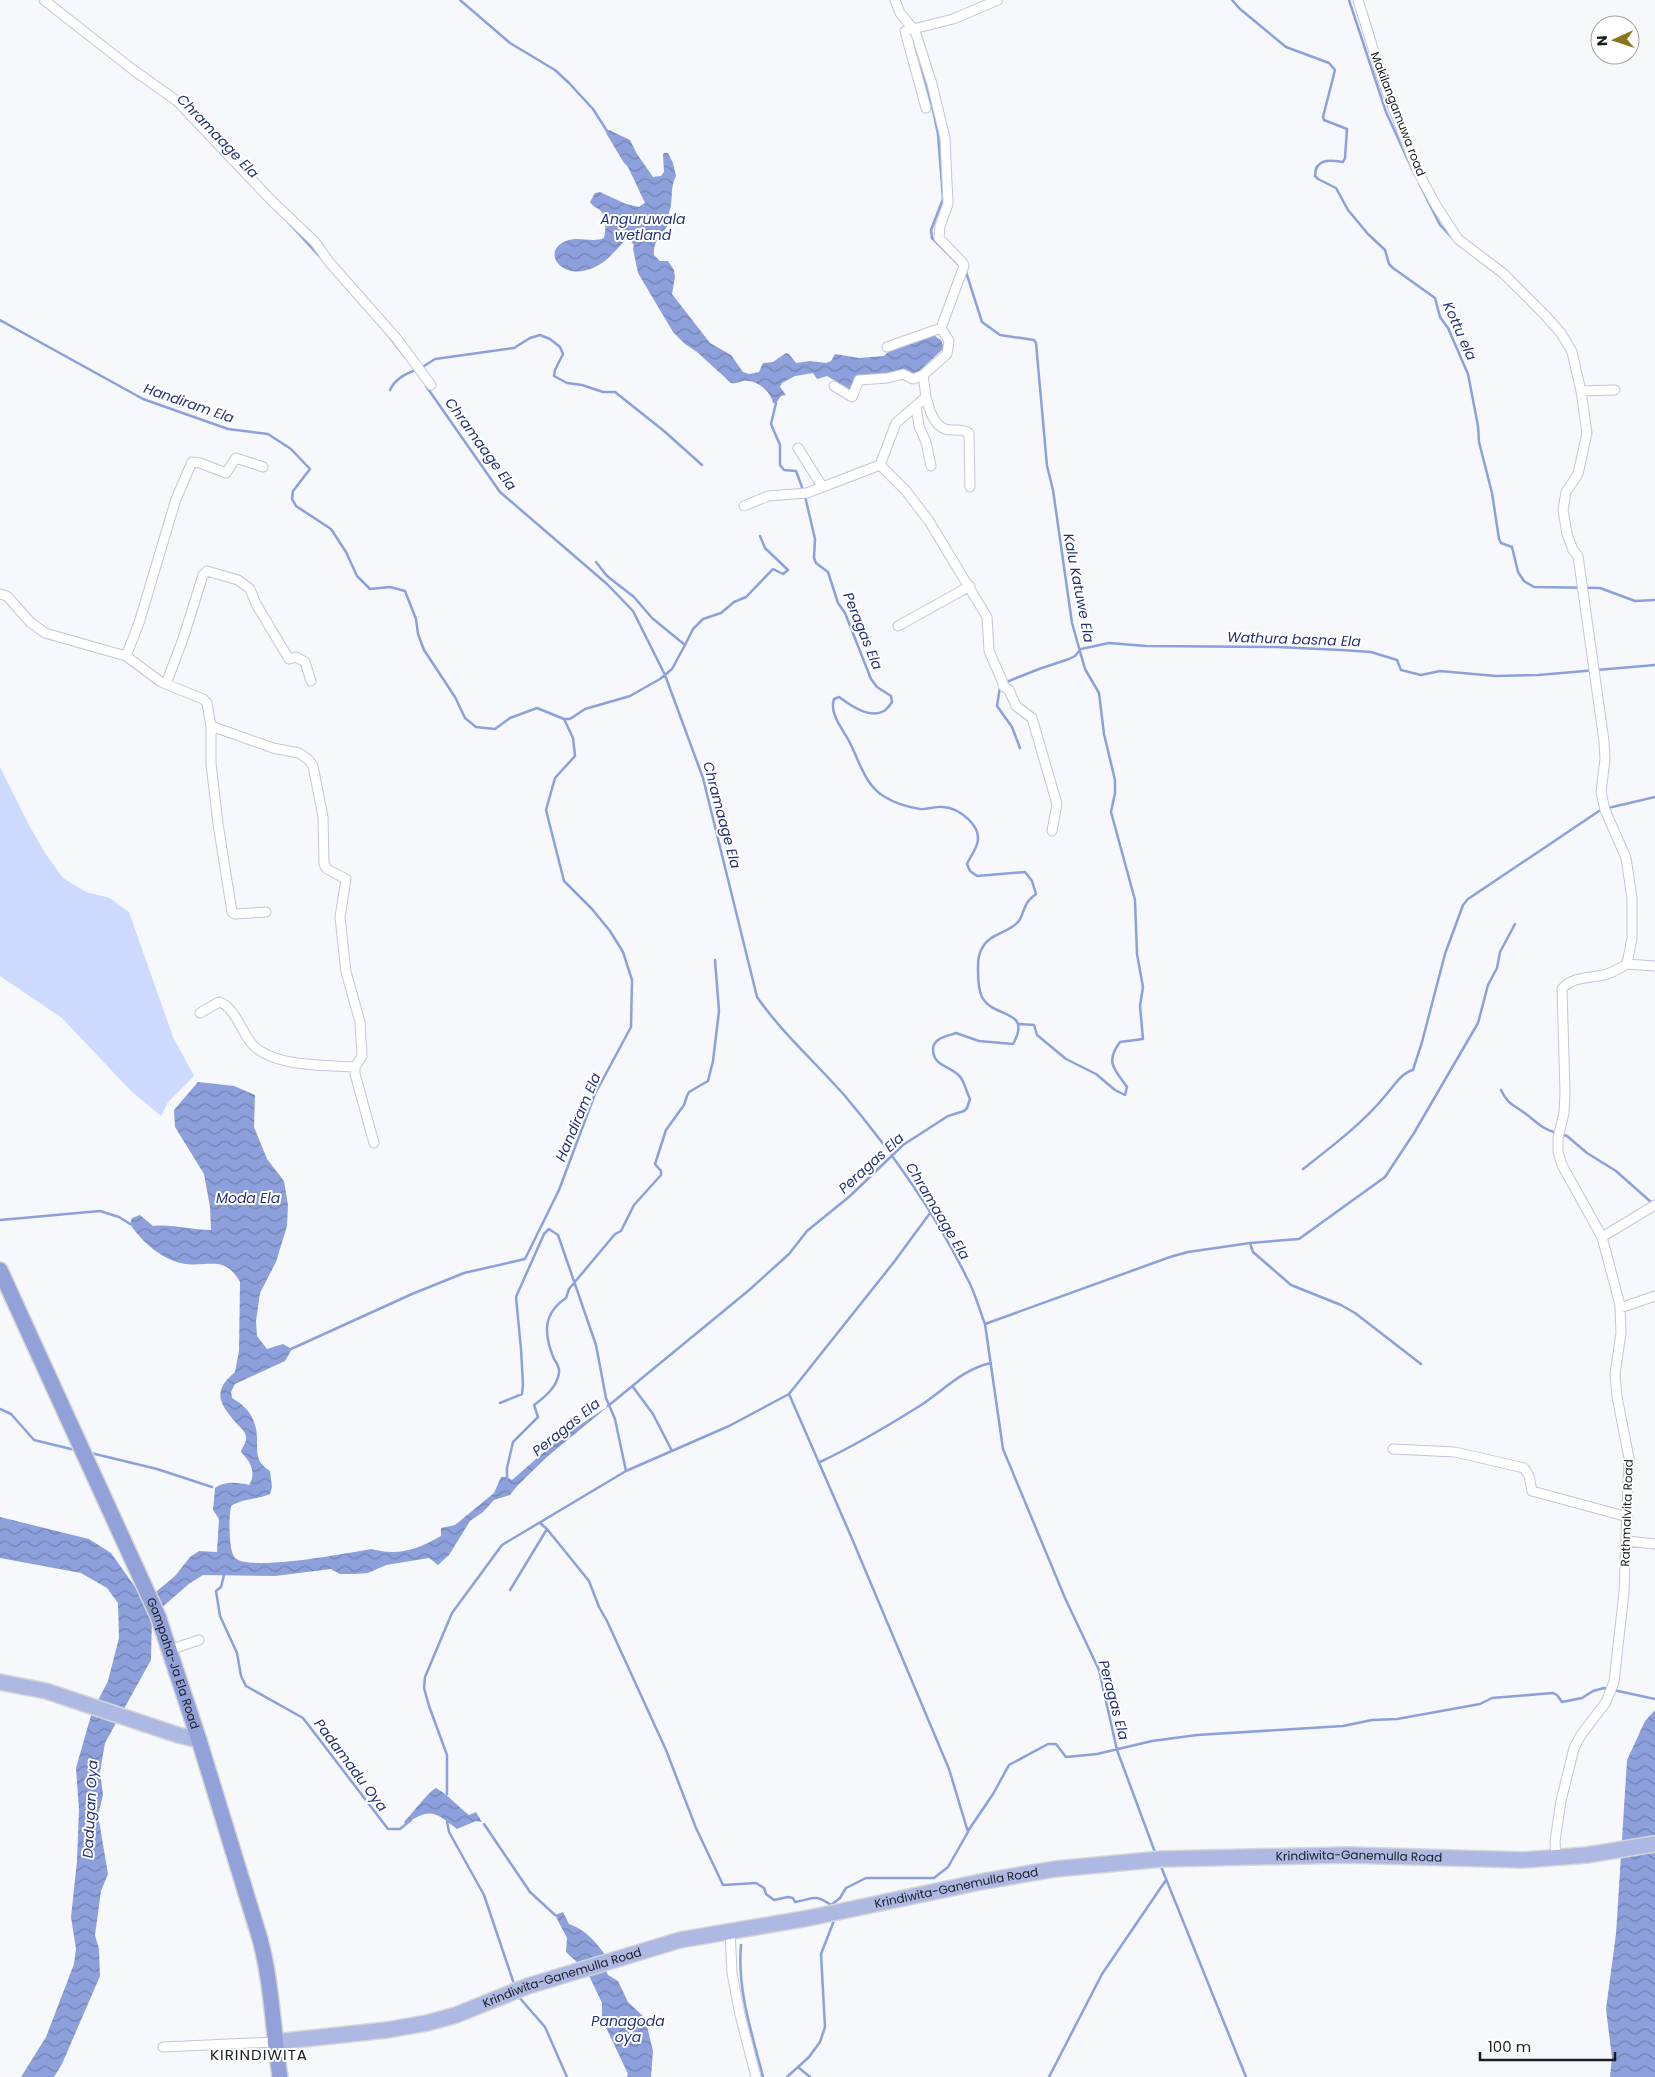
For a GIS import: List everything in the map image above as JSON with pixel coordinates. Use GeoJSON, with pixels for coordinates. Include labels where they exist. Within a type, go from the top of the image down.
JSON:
{"type":"FeatureCollection","features":[{"type":"Feature","properties":{"kind":"highway","name":"Gampaha-Ja Ela Road"},"geometry":{"type":"LineString","coordinates":[[0,1270],[158,1616],[170,1650],[266,1962],[280,2077]]}},
{"type":"Feature","properties":{"kind":"main road"},"geometry":{"type":"LineString","coordinates":[[0,1682],[46,1691],[124,1718],[199,1740]]}},
{"type":"Feature","properties":{"kind":"main road","name":"Krindiwita-Ganemulla Road"},"geometry":{"type":"LineString","coordinates":[[275,2042],[387,2030],[427,2023],[456,2015],[528,1986],[680,1940],[809,1918],[994,1879],[1055,1869],[1156,1859],[1347,1855],[1523,1860],[1556,1858],[1655,1844]]}},
{"type":"Feature","properties":{"kind":"street"},"geometry":{"type":"LineString","coordinates":[[44,0],[132,69],[177,101],[271,200],[315,242],[330,263],[397,339],[431,385]]}},
{"type":"Feature","properties":{"kind":"street"},"geometry":{"type":"LineString","coordinates":[[834,386],[852,397],[859,380],[888,378],[903,374],[913,379],[923,374],[947,354],[948,341],[941,328],[964,266],[964,262],[939,238],[940,226],[948,204],[945,138],[932,84],[915,31],[900,13],[895,0]]}},
{"type":"Feature","properties":{"kind":"street"},"geometry":{"type":"LineString","coordinates":[[926,108],[905,31],[953,19],[998,0]]}},
{"type":"Feature","properties":{"kind":"street","name":"Makilangamuwa road"},"geometry":{"type":"LineString","coordinates":[[1358,0],[1384,84],[1406,142],[1417,170],[1437,207],[1458,240],[1504,274],[1561,333],[1572,352],[1581,391],[1587,432],[1578,474],[1566,492],[1563,510],[1567,534],[1573,550],[1578,556],[1604,741],[1606,759],[1601,792],[1605,808],[1626,858],[1632,898],[1632,938],[1627,964]]}},
{"type":"Feature","properties":{"kind":"street"},"geometry":{"type":"LineString","coordinates":[[887,347],[941,328]]}},
{"type":"Feature","properties":{"kind":"street"},"geometry":{"type":"LineString","coordinates":[[923,374],[926,397],[934,419],[946,429],[961,428],[969,433],[970,487]]}},
{"type":"Feature","properties":{"kind":"street"},"geometry":{"type":"LineString","coordinates":[[1581,391],[1615,390]]}},
{"type":"Feature","properties":{"kind":"street"},"geometry":{"type":"LineString","coordinates":[[744,506],[768,496],[804,494],[880,465],[896,423],[926,397]]}},
{"type":"Feature","properties":{"kind":"street"},"geometry":{"type":"LineString","coordinates":[[916,406],[919,426],[926,442],[931,466]]}},
{"type":"Feature","properties":{"kind":"street"},"geometry":{"type":"LineString","coordinates":[[798,448],[822,486]]}},
{"type":"Feature","properties":{"kind":"street"},"geometry":{"type":"LineString","coordinates":[[126,656],[139,623],[176,499],[192,462],[200,463],[226,473],[236,458],[263,467]]}},
{"type":"Feature","properties":{"kind":"street"},"geometry":{"type":"LineString","coordinates":[[880,465],[906,491],[930,521],[988,617],[989,651],[1003,684],[1009,690],[1016,706],[1032,718],[1057,804],[1052,831]]}},
{"type":"Feature","properties":{"kind":"street"},"geometry":{"type":"LineString","coordinates":[[166,684],[183,639],[203,575],[207,571],[238,580],[250,589],[256,604],[289,659],[296,657],[305,662],[312,681]]}},
{"type":"Feature","properties":{"kind":"street"},"geometry":{"type":"LineString","coordinates":[[898,626],[970,586]]}},
{"type":"Feature","properties":{"kind":"street"},"geometry":{"type":"LineString","coordinates":[[0,594],[7,596],[30,622],[45,633],[126,656],[156,679],[196,695],[207,703],[211,764],[218,824],[232,912],[235,914],[266,912]]}},
{"type":"Feature","properties":{"kind":"street"},"geometry":{"type":"LineString","coordinates":[[210,726],[274,748],[299,754],[309,760],[313,766],[321,799],[325,830],[324,864],[327,869],[346,879],[340,917],[346,972],[360,1022],[362,1056],[355,1067],[362,1103],[374,1144]]}},
{"type":"Feature","properties":{"kind":"street"},"geometry":{"type":"LineString","coordinates":[[1627,964],[1655,966]]}},
{"type":"Feature","properties":{"kind":"street","name":"Rathmalvita Road"},"geometry":{"type":"LineString","coordinates":[[1556,1858],[1555,1841],[1561,1801],[1574,1748],[1581,1735],[1606,1702],[1613,1686],[1624,1592],[1629,1458],[1617,1396],[1615,1374],[1621,1333],[1620,1308],[1602,1237],[1562,1165],[1558,1152],[1566,1092],[1565,1034],[1561,1005],[1564,986],[1579,979],[1606,975],[1627,964]]}},
{"type":"Feature","properties":{"kind":"street"},"geometry":{"type":"LineString","coordinates":[[200,1013],[219,1002],[223,1003],[238,1020],[253,1045],[262,1052],[290,1062],[355,1067]]}},
{"type":"Feature","properties":{"kind":"street"},"geometry":{"type":"LineString","coordinates":[[1602,1237],[1655,1205]]}},
{"type":"Feature","properties":{"kind":"street"},"geometry":{"type":"LineString","coordinates":[[1620,1308],[1655,1296]]}},
{"type":"Feature","properties":{"kind":"street"},"geometry":{"type":"LineString","coordinates":[[1393,1449],[1455,1452],[1524,1468],[1529,1476],[1532,1491],[1628,1517]]}},
{"type":"Feature","properties":{"kind":"street"},"geometry":{"type":"LineString","coordinates":[[1627,1541],[1655,1544]]}},
{"type":"Feature","properties":{"kind":"street"},"geometry":{"type":"LineString","coordinates":[[170,1650],[199,1640]]}},
{"type":"Feature","properties":{"kind":"street"},"geometry":{"type":"LineString","coordinates":[[730,1930],[732,1973],[756,2077]]}},
{"type":"Feature","properties":{"kind":"street"},"geometry":{"type":"LineString","coordinates":[[162,2047],[275,2042]]}},
{"type":"Feature","properties":{"kind":"shaded area"},"geometry":{"type":"Polygon","coordinates":[[[0,767],[30,827],[45,853],[63,878],[86,892],[110,898],[129,912],[173,1037],[194,1076],[168,1102],[161,1116],[131,1091],[62,1018],[0,976],[0,767]]]}},
{"type":"Feature","properties":{"kind":"water","name":"Anguruwala wetland"},"geometry":{"type":"Polygon","coordinates":[[[609,130],[630,140],[653,177],[661,176],[664,172],[663,155],[668,153],[676,176],[669,213],[672,220],[657,240],[654,255],[660,261],[668,261],[674,270],[675,277],[672,294],[710,343],[731,355],[743,372],[749,374],[759,372],[763,363],[773,362],[786,353],[796,363],[810,361],[826,363],[831,361],[835,354],[859,358],[884,356],[890,350],[932,334],[941,340],[944,348],[915,375],[896,373],[856,379],[853,382],[851,393],[827,376],[817,379],[813,373],[795,376],[782,383],[780,387],[786,395],[781,396],[776,403],[773,403],[766,390],[758,384],[748,381],[731,383],[673,332],[638,273],[633,249],[634,245],[629,239],[626,239],[604,262],[583,271],[573,271],[564,268],[558,264],[555,258],[558,246],[566,241],[604,238],[604,216],[590,202],[595,193],[600,192],[626,204],[639,207],[645,203],[628,167],[606,133],[609,130]]]}},
{"type":"Feature","properties":{"kind":"water","name":"Moda Ela"},"geometry":{"type":"Polygon","coordinates":[[[198,1082],[234,1086],[255,1095],[254,1127],[267,1159],[284,1181],[288,1205],[287,1226],[276,1262],[260,1293],[256,1321],[257,1336],[267,1349],[283,1344],[292,1349],[285,1361],[235,1384],[231,1392],[232,1398],[244,1406],[252,1416],[256,1429],[258,1456],[262,1464],[270,1471],[272,1487],[270,1494],[231,1506],[230,1541],[235,1558],[244,1562],[278,1562],[371,1549],[399,1552],[423,1545],[441,1536],[441,1528],[455,1525],[494,1493],[501,1477],[507,1477],[512,1480],[560,1438],[610,1405],[548,1456],[510,1495],[494,1500],[483,1512],[470,1521],[449,1555],[438,1565],[429,1558],[386,1565],[368,1573],[355,1574],[340,1574],[331,1569],[275,1576],[203,1575],[190,1583],[152,1616],[151,1660],[105,1743],[100,1772],[103,1795],[98,1815],[108,1874],[101,1891],[95,1935],[99,1949],[100,1976],[62,2064],[54,2077],[21,2077],[46,2037],[74,1964],[76,1949],[71,1917],[77,1861],[79,1810],[76,1768],[92,1712],[108,1681],[119,1638],[118,1603],[107,1588],[81,1573],[0,1558],[0,1517],[89,1539],[111,1553],[145,1601],[175,1576],[190,1557],[199,1551],[217,1552],[219,1519],[213,1510],[215,1488],[231,1483],[249,1485],[252,1476],[250,1463],[241,1452],[246,1437],[243,1430],[226,1410],[221,1398],[223,1386],[227,1379],[235,1372],[239,1351],[240,1282],[228,1268],[222,1265],[186,1264],[161,1255],[147,1244],[130,1224],[132,1218],[140,1215],[153,1226],[211,1230],[210,1207],[204,1174],[175,1127],[174,1110],[198,1082]]]}},
{"type":"Feature","properties":{"kind":"water"},"geometry":{"type":"Polygon","coordinates":[[[1655,1710],[1655,2077],[1610,2077],[1612,2058],[1606,2009],[1616,1934],[1627,1760],[1645,1721],[1655,1710]]]}},
{"type":"Feature","properties":{"kind":"water"},"geometry":{"type":"Polygon","coordinates":[[[436,1788],[469,1815],[476,1812],[482,1822],[476,1821],[457,1829],[438,1815],[427,1814],[421,1815],[406,1824],[404,1822],[436,1788]]]}},
{"type":"Feature","properties":{"kind":"water","name":"Panagoda oya"},"geometry":{"type":"Polygon","coordinates":[[[563,1912],[569,1924],[585,1933],[606,1956],[600,1958],[608,1975],[618,1981],[628,2002],[645,2018],[653,2051],[651,2077],[627,2077],[628,2074],[602,2019],[602,2003],[583,1963],[579,1964],[566,1952],[567,1938],[555,1915],[563,1912]]]}},
{"type":"Feature","properties":{"kind":"waterway"},"geometry":{"type":"LineString","coordinates":[[460,0],[510,43],[555,70],[593,109],[607,131]]}},
{"type":"Feature","properties":{"kind":"waterway","name":"Kottu ela"},"geometry":{"type":"LineString","coordinates":[[1232,0],[1240,9],[1286,47],[1329,63],[1335,70],[1323,117],[1324,120],[1347,129],[1345,158],[1343,162],[1328,161],[1320,163],[1315,176],[1336,188],[1348,210],[1368,234],[1385,250],[1389,264],[1435,298],[1440,317],[1448,328],[1468,374],[1478,426],[1479,442],[1492,493],[1499,539],[1501,543],[1512,547],[1518,572],[1524,581],[1534,587],[1600,588],[1635,601],[1655,600]]}},
{"type":"Feature","properties":{"kind":"waterway"},"geometry":{"type":"LineString","coordinates":[[1349,0],[1386,112],[1412,169]]}},
{"type":"Feature","properties":{"kind":"waterway","name":"Kalu Katuwe Ela"},"geometry":{"type":"LineString","coordinates":[[912,37],[938,134],[943,199],[931,230],[932,238],[959,265]]}},
{"type":"Feature","properties":{"kind":"waterway"},"geometry":{"type":"LineString","coordinates":[[1420,185],[1440,225],[1457,243]]}},
{"type":"Feature","properties":{"kind":"waterway","name":"Chramaage Ela"},"geometry":{"type":"LineString","coordinates":[[288,222],[321,258]]}},
{"type":"Feature","properties":{"kind":"waterway","name":"Kalu Katuwe Ela"},"geometry":{"type":"LineString","coordinates":[[966,272],[982,322],[1000,335],[1034,340],[1036,343],[1047,466],[1053,490],[1072,623],[1085,669],[1099,693],[1104,734],[1115,780],[1115,793],[1111,812],[1135,900],[1137,954],[1143,987],[1140,1006],[1143,1039],[1120,1042],[1113,1055],[1112,1060],[1115,1070],[1127,1087],[1125,1095],[1115,1090],[1096,1074],[1066,1059],[1037,1035],[1034,1025],[1019,1024]]}},
{"type":"Feature","properties":{"kind":"waterway","name":"Handiram Ela"},"geometry":{"type":"LineString","coordinates":[[0,320],[143,399],[228,429],[268,434],[291,449],[310,469],[293,491],[292,499],[296,506],[331,529],[346,552],[357,576],[370,589],[390,587],[405,591],[416,619],[418,634],[424,650],[455,697],[465,718],[476,727],[495,729],[510,718],[537,708],[564,719],[573,738],[575,756],[555,778],[546,810],[564,881],[592,909],[610,931],[623,952],[632,980],[631,1027],[595,1094],[559,1190],[525,1259],[464,1273],[412,1294],[291,1349]]}},
{"type":"Feature","properties":{"kind":"waterway","name":"Chramaage Ela"},"geometry":{"type":"LineString","coordinates":[[384,330],[405,357]]}},
{"type":"Feature","properties":{"kind":"waterway"},"geometry":{"type":"LineString","coordinates":[[421,368],[435,359],[514,348],[530,338],[540,335],[550,339],[560,347],[563,354],[554,376],[567,383],[582,385],[603,392],[615,392],[664,431],[702,465]]}},
{"type":"Feature","properties":{"kind":"waterway"},"geometry":{"type":"LineString","coordinates":[[390,390],[401,377],[416,370]]}},
{"type":"Feature","properties":{"kind":"waterway","name":"Chramaage Ela"},"geometry":{"type":"LineString","coordinates":[[426,386],[500,492],[607,584],[633,611],[665,675],[703,778],[757,997],[788,1035],[845,1096],[896,1161],[941,1230],[972,1289],[985,1324],[1170,1257],[1188,1252],[1250,1243],[1253,1252],[1291,1285],[1341,1305],[1355,1313],[1421,1364]]}},
{"type":"Feature","properties":{"kind":"waterway","name":"Peragas Ela"},"geometry":{"type":"LineString","coordinates":[[776,403],[771,424],[780,445],[780,465],[784,470],[796,471],[803,490]]}},
{"type":"Feature","properties":{"kind":"waterway","name":"Peragas Ela"},"geometry":{"type":"LineString","coordinates":[[608,1406],[748,1291],[789,1254],[807,1231],[850,1196],[903,1145],[948,1116],[964,1111],[967,1108],[970,1099],[964,1083],[957,1074],[936,1060],[933,1049],[935,1042],[956,1033],[979,1041],[1013,1044],[1018,1033],[1018,1025],[1015,1019],[994,1009],[982,997],[978,984],[978,960],[987,941],[1010,929],[1019,920],[1028,902],[1036,894],[1032,881],[1025,872],[977,876],[970,871],[967,864],[976,847],[978,837],[968,819],[949,808],[920,809],[898,803],[878,792],[867,779],[835,715],[833,710],[834,699],[839,697],[860,710],[878,713],[884,711],[892,702],[891,696],[877,687],[871,679],[845,613],[838,603],[828,572],[816,563],[814,558],[815,539],[805,496]]}},
{"type":"Feature","properties":{"kind":"waterway"},"geometry":{"type":"LineString","coordinates":[[685,645],[693,629],[703,619],[721,613],[734,602],[746,597],[773,569],[783,574],[788,570],[765,548],[760,536]]}},
{"type":"Feature","properties":{"kind":"waterway"},"geometry":{"type":"LineString","coordinates":[[564,719],[570,719],[585,709],[630,696],[660,679],[672,669],[685,645],[652,618],[634,597],[607,576],[596,562]]}},
{"type":"Feature","properties":{"kind":"waterway","name":"Wathura basna Ela"},"geometry":{"type":"LineString","coordinates":[[1004,683],[1069,659],[1075,656],[1081,649],[1109,643],[1146,646],[1277,647],[1371,652],[1397,660],[1401,670],[1421,675],[1440,671],[1496,676],[1538,675],[1655,665]]}},
{"type":"Feature","properties":{"kind":"waterway","name":"Wathura basna Ela"},"geometry":{"type":"LineString","coordinates":[[1000,687],[997,706],[1012,727],[1020,748]]}},
{"type":"Feature","properties":{"kind":"waterway"},"geometry":{"type":"LineString","coordinates":[[1608,808],[1655,797]]}},
{"type":"Feature","properties":{"kind":"waterway"},"geometry":{"type":"LineString","coordinates":[[1303,1169],[1356,1126],[1401,1077],[1413,1070],[1445,954],[1463,905],[1468,899],[1602,809]]}},
{"type":"Feature","properties":{"kind":"waterway"},"geometry":{"type":"LineString","coordinates":[[1250,1243],[1299,1239],[1385,1177],[1414,1133],[1478,1023],[1488,985],[1497,968],[1500,952],[1515,924]]}},
{"type":"Feature","properties":{"kind":"waterway","name":"Peragas Ela"},"geometry":{"type":"LineString","coordinates":[[507,1480],[507,1468],[513,1442],[538,1417],[534,1405],[550,1391],[558,1378],[559,1367],[548,1342],[547,1326],[549,1318],[558,1304],[566,1298],[569,1289],[615,1234],[621,1231],[634,1205],[661,1175],[661,1171],[655,1164],[666,1130],[684,1105],[689,1092],[708,1081],[713,1061],[719,1011],[715,960]]}},
{"type":"Feature","properties":{"kind":"waterway"},"geometry":{"type":"LineString","coordinates":[[1501,1090],[1506,1099],[1512,1104],[1543,1127],[1556,1133]]}},
{"type":"Feature","properties":{"kind":"waterway"},"geometry":{"type":"LineString","coordinates":[[1561,1134],[1567,1136],[1587,1153],[1616,1171],[1652,1203]]}},
{"type":"Feature","properties":{"kind":"waterway"},"geometry":{"type":"LineString","coordinates":[[0,1220],[100,1211],[119,1217],[130,1224]]}},
{"type":"Feature","properties":{"kind":"waterway"},"geometry":{"type":"LineString","coordinates":[[447,1794],[447,1755],[429,1706],[424,1688],[425,1677],[452,1613],[502,1545],[626,1471],[729,1426],[789,1394],[894,1262],[930,1213]]}},
{"type":"Feature","properties":{"kind":"waterway"},"geometry":{"type":"LineString","coordinates":[[500,1403],[522,1394],[521,1349],[516,1297],[544,1234],[549,1229],[558,1235],[596,1345],[606,1398],[615,1419],[626,1471]]}},
{"type":"Feature","properties":{"kind":"waterway","name":"Peragas Ela"},"geometry":{"type":"LineString","coordinates":[[985,1324],[1003,1449],[1065,1598],[1099,1670],[1117,1750],[1156,1855]]}},
{"type":"Feature","properties":{"kind":"waterway"},"geometry":{"type":"LineString","coordinates":[[820,1462],[858,1443],[906,1414],[971,1370],[991,1363]]}},
{"type":"Feature","properties":{"kind":"waterway"},"geometry":{"type":"LineString","coordinates":[[633,1387],[653,1414],[672,1451]]}},
{"type":"Feature","properties":{"kind":"waterway"},"geometry":{"type":"LineString","coordinates":[[540,1523],[589,1581],[599,1607],[666,1750],[696,1828],[723,1885],[756,1883],[764,1888],[766,1894],[774,1900],[788,1897],[793,1898],[795,1902],[817,1898],[831,1905],[840,1898],[846,1888],[866,1878],[934,1878],[948,1867],[968,1832],[949,1769],[789,1394]]}},
{"type":"Feature","properties":{"kind":"waterway"},"geometry":{"type":"LineString","coordinates":[[0,1409],[11,1414],[34,1440],[75,1450]]}},
{"type":"Feature","properties":{"kind":"waterway"},"geometry":{"type":"LineString","coordinates":[[91,1453],[157,1469],[212,1487]]}},
{"type":"Feature","properties":{"kind":"waterway"},"geometry":{"type":"LineString","coordinates":[[510,1590],[547,1529]]}},
{"type":"Feature","properties":{"kind":"waterway","name":"Padamadu Oya"},"geometry":{"type":"LineString","coordinates":[[224,1575],[221,1587],[216,1591],[220,1616],[237,1653],[241,1676],[246,1686],[303,1718],[388,1829],[400,1829],[411,1820]]}},
{"type":"Feature","properties":{"kind":"waterway"},"geometry":{"type":"LineString","coordinates":[[968,1831],[993,1794],[1009,1765],[1048,1744],[1056,1744],[1066,1757],[1097,1754],[1152,1741],[1197,1735],[1343,1726],[1372,1720],[1397,1719],[1480,1704],[1492,1698],[1553,1693],[1562,1702],[1582,1698],[1593,1691],[1604,1688],[1655,1699]]}},
{"type":"Feature","properties":{"kind":"waterway"},"geometry":{"type":"LineString","coordinates":[[447,1821],[449,1832],[484,1895],[514,1984]]}},
{"type":"Feature","properties":{"kind":"waterway"},"geometry":{"type":"LineString","coordinates":[[484,1824],[530,1892],[555,1915]]}},
{"type":"Feature","properties":{"kind":"waterway","name":"Peragas Ela"},"geometry":{"type":"LineString","coordinates":[[1160,1864],[1246,2077]]}},
{"type":"Feature","properties":{"kind":"waterway"},"geometry":{"type":"LineString","coordinates":[[1049,2077],[1102,1974],[1166,1880]]}},
{"type":"Feature","properties":{"kind":"waterway"},"geometry":{"type":"LineString","coordinates":[[787,2077],[809,2057],[820,2042],[825,2027],[821,1954],[835,1918]]}},
{"type":"Feature","properties":{"kind":"waterway"},"geometry":{"type":"LineString","coordinates":[[741,1945],[740,1962],[743,1995],[763,2077]]}},
{"type":"Feature","properties":{"kind":"waterway"},"geometry":{"type":"LineString","coordinates":[[518,1996],[545,2027],[567,2077]]}},
{"type":"Feature","properties":{"kind":"waterway"},"geometry":{"type":"LineString","coordinates":[[798,2067],[810,2077]]}},
{"type":"Feature","properties":{"kind":"district","name":"KIRINDIWITA"},"geometry":{"type":"Point","coordinates":[259,2055]}},
{"type":"Feature","properties":{"kind":"water label","name":"Dadugan Oya"},"geometry":{"type":"Point","coordinates":[90,1809]}}]}
